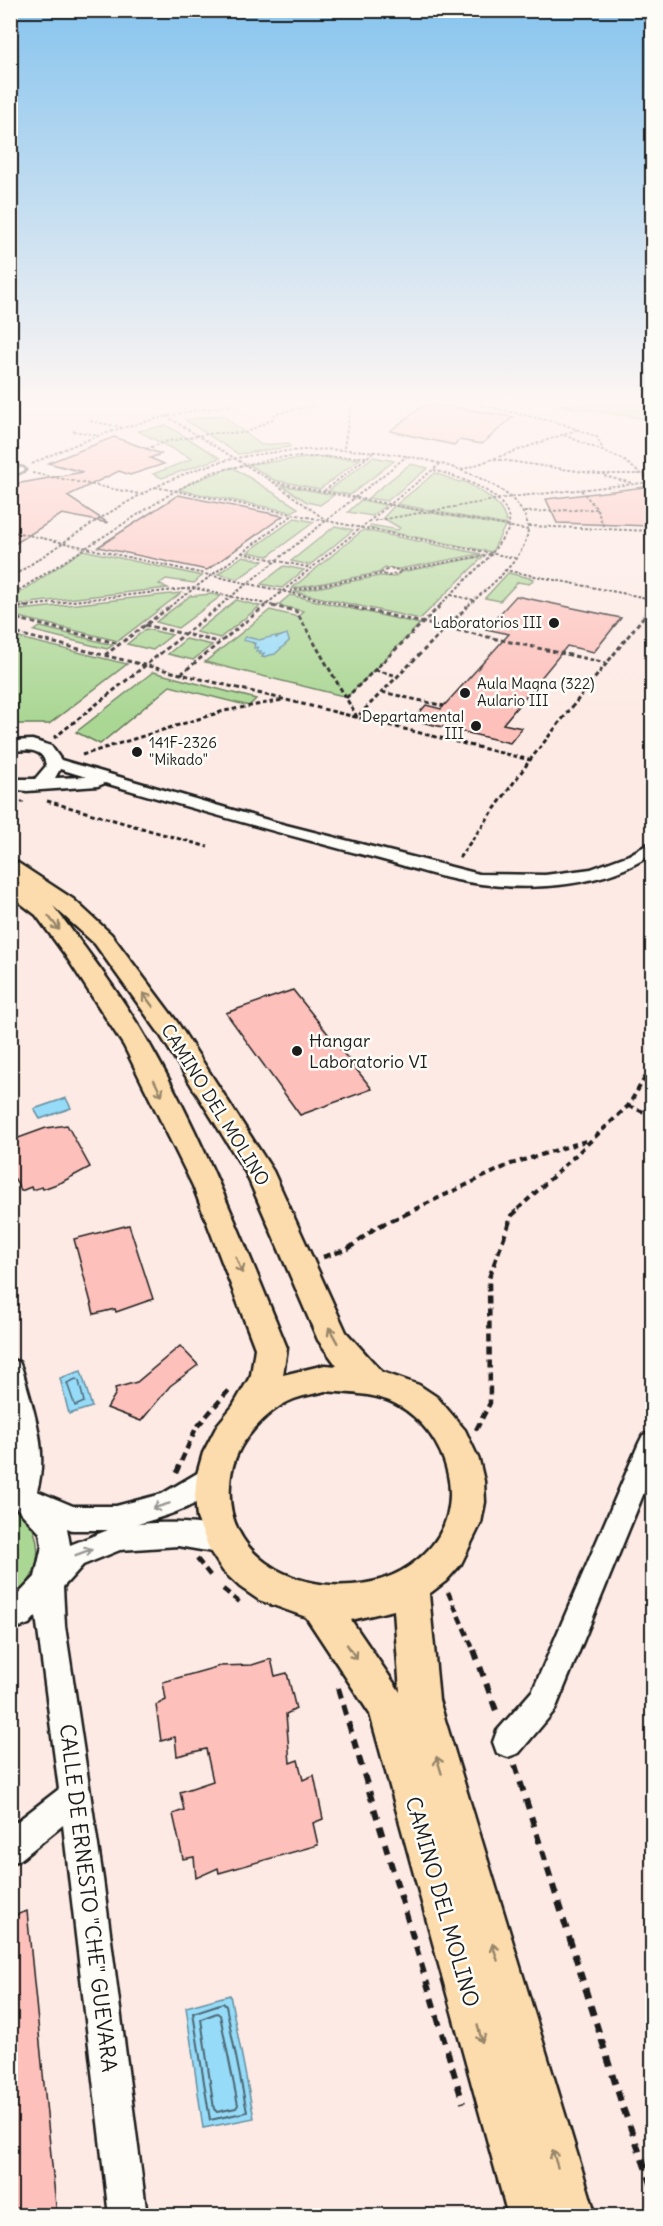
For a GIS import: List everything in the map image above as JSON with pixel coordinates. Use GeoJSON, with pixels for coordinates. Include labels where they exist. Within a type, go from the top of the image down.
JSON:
{"type":"FeatureCollection","features":[{"type":"Feature","properties":{"kind":"main road","name":"CAMINO DEL MOLINO"},"geometry":{"type":"LineString","coordinates":[[10,868],[65,904],[103,939],[168,1028],[259,1171],[334,1340],[370,1381]]}},
{"type":"Feature","properties":{"kind":"main road","name":"CAMINO DEL MOLINO"},"geometry":{"type":"LineString","coordinates":[[10,886],[44,910],[88,970],[137,1045],[207,1186],[271,1348],[267,1377],[241,1397]]}},
{"type":"Feature","properties":{"kind":"main road"},"geometry":{"type":"LineString","coordinates":[[325,1378],[370,1381],[410,1396],[442,1423],[463,1458],[468,1495],[466,1514],[455,1542],[437,1566],[433,1589],[367,1603],[319,1604],[280,1592],[247,1570],[224,1541],[212,1509],[211,1477],[241,1397],[325,1378]]}},
{"type":"Feature","properties":{"kind":"main road","name":"CAMINO DEL MOLINO"},"geometry":{"type":"LineString","coordinates":[[433,1589],[420,1700],[572,2216]]}},
{"type":"Feature","properties":{"kind":"main road","name":"CAMINO DEL MOLINO"},"geometry":{"type":"LineString","coordinates":[[319,1604],[387,1706],[532,2216]]}},
{"type":"Feature","properties":{"kind":"street"},"geometry":{"type":"LineString","coordinates":[[10,746],[42,748],[55,757],[54,769],[22,794]]}},
{"type":"Feature","properties":{"kind":"street"},"geometry":{"type":"LineString","coordinates":[[56,763],[110,781],[448,873],[509,882],[572,877],[609,869],[652,847]]}},
{"type":"Feature","properties":{"kind":"street"},"geometry":{"type":"LineString","coordinates":[[22,794],[110,781]]}},
{"type":"Feature","properties":{"kind":"street"},"geometry":{"type":"LineString","coordinates":[[10,1369],[28,1442],[30,1470],[16,1495]]}},
{"type":"Feature","properties":{"kind":"street"},"geometry":{"type":"LineString","coordinates":[[508,1742],[544,1700],[652,1443]]}},
{"type":"Feature","properties":{"kind":"street"},"geometry":{"type":"LineString","coordinates":[[16,1495],[72,1518],[116,1518],[169,1504],[211,1477]]}},
{"type":"Feature","properties":{"kind":"street"},"geometry":{"type":"LineString","coordinates":[[16,1495],[53,1527],[57,1546],[48,1581]]}},
{"type":"Feature","properties":{"kind":"street"},"geometry":{"type":"LineString","coordinates":[[10,1618],[19,1614],[73,1556],[120,1538],[178,1534],[224,1541]]}},
{"type":"Feature","properties":{"kind":"street","name":"CALLE DE ERNESTO \"CHE\" GUEVARA"},"geometry":{"type":"LineString","coordinates":[[48,1581],[51,1626],[76,1795],[128,2216]]}},
{"type":"Feature","properties":{"kind":"street"},"geometry":{"type":"LineString","coordinates":[[10,1848],[76,1795]]}},
{"type":"Feature","properties":{"kind":"path"},"geometry":{"type":"LineString","coordinates":[[10,578],[117,509]]}},
{"type":"Feature","properties":{"kind":"path"},"geometry":{"type":"LineString","coordinates":[[10,596],[147,509]]}},
{"type":"Feature","properties":{"kind":"path"},"geometry":{"type":"LineString","coordinates":[[268,509],[516,558]]}},
{"type":"Feature","properties":{"kind":"path"},"geometry":{"type":"LineString","coordinates":[[310,509],[326,520]]}},
{"type":"Feature","properties":{"kind":"path"},"geometry":{"type":"LineString","coordinates":[[42,748],[341,509]]}},
{"type":"Feature","properties":{"kind":"path"},"geometry":{"type":"LineString","coordinates":[[180,674],[386,509]]}},
{"type":"Feature","properties":{"kind":"path"},"geometry":{"type":"LineString","coordinates":[[414,509],[528,530]]}},
{"type":"Feature","properties":{"kind":"path"},"geometry":{"type":"LineString","coordinates":[[372,522],[446,509]]}},
{"type":"Feature","properties":{"kind":"path"},"geometry":{"type":"LineString","coordinates":[[346,698],[492,554],[505,538],[510,527],[508,516],[503,509]]}},
{"type":"Feature","properties":{"kind":"path"},"geometry":{"type":"LineString","coordinates":[[357,717],[516,558],[529,526],[521,509]]}},
{"type":"Feature","properties":{"kind":"path"},"geometry":{"type":"LineString","coordinates":[[524,512],[597,509],[604,528]]}},
{"type":"Feature","properties":{"kind":"path"},"geometry":{"type":"LineString","coordinates":[[105,656],[294,514]]}},
{"type":"Feature","properties":{"kind":"path"},"geometry":{"type":"LineString","coordinates":[[529,526],[652,531]]}},
{"type":"Feature","properties":{"kind":"path"},"geometry":{"type":"LineString","coordinates":[[10,531],[606,663]]}},
{"type":"Feature","properties":{"kind":"path"},"geometry":{"type":"LineString","coordinates":[[241,553],[312,568]]}},
{"type":"Feature","properties":{"kind":"path"},"geometry":{"type":"LineString","coordinates":[[381,574],[387,568],[399,571],[492,554]]}},
{"type":"Feature","properties":{"kind":"path"},"geometry":{"type":"LineString","coordinates":[[504,570],[652,599]]}},
{"type":"Feature","properties":{"kind":"path"},"geometry":{"type":"LineString","coordinates":[[285,592],[381,574],[394,576],[399,571]]}},
{"type":"Feature","properties":{"kind":"path"},"geometry":{"type":"LineString","coordinates":[[10,608],[194,588],[296,611],[357,717]]}},
{"type":"Feature","properties":{"kind":"path"},"geometry":{"type":"LineString","coordinates":[[450,595],[474,600]]}},
{"type":"Feature","properties":{"kind":"path"},"geometry":{"type":"LineString","coordinates":[[448,873],[530,760],[652,606]]}},
{"type":"Feature","properties":{"kind":"path"},"geometry":{"type":"LineString","coordinates":[[10,617],[120,644]]}},
{"type":"Feature","properties":{"kind":"path"},"geometry":{"type":"LineString","coordinates":[[144,625],[219,642]]}},
{"type":"Feature","properties":{"kind":"path"},"geometry":{"type":"LineString","coordinates":[[10,633],[530,760]]}},
{"type":"Feature","properties":{"kind":"path"},"geometry":{"type":"LineString","coordinates":[[374,670],[398,676]]}},
{"type":"Feature","properties":{"kind":"path"},"geometry":{"type":"LineString","coordinates":[[382,692],[444,706]]}},
{"type":"Feature","properties":{"kind":"path"},"geometry":{"type":"LineString","coordinates":[[56,763],[224,711],[286,700]]}},
{"type":"Feature","properties":{"kind":"path"},"geometry":{"type":"LineString","coordinates":[[22,794],[208,848]]}},
{"type":"Feature","properties":{"kind":"path"},"geometry":{"type":"LineString","coordinates":[[463,1458],[490,1403],[489,1278],[512,1215],[628,1106],[652,1066]]}},
{"type":"Feature","properties":{"kind":"path"},"geometry":{"type":"LineString","coordinates":[[628,1106],[652,1115]]}},
{"type":"Feature","properties":{"kind":"path"},"geometry":{"type":"LineString","coordinates":[[301,1264],[348,1249],[375,1228],[511,1164],[590,1140]]}},
{"type":"Feature","properties":{"kind":"path"},"geometry":{"type":"LineString","coordinates":[[169,1504],[184,1446],[216,1401],[241,1397]]}},
{"type":"Feature","properties":{"kind":"path"},"geometry":{"type":"LineString","coordinates":[[178,1534],[208,1574],[231,1598],[250,1608]]}},
{"type":"Feature","properties":{"kind":"path"},"geometry":{"type":"LineString","coordinates":[[433,1589],[472,1645],[508,1742],[622,2105],[652,2186]]}},
{"type":"Feature","properties":{"kind":"path"},"geometry":{"type":"LineString","coordinates":[[335,1679],[466,2113]]}},
{"type":"Feature","properties":{"kind":"green space"},"geometry":{"type":"Polygon","coordinates":[[[276,509],[297,509],[292,512],[276,509]]]}},
{"type":"Feature","properties":{"kind":"green space"},"geometry":{"type":"Polygon","coordinates":[[[351,509],[381,509],[372,516],[348,512],[351,509]]]}},
{"type":"Feature","properties":{"kind":"green space"},"geometry":{"type":"Polygon","coordinates":[[[391,509],[410,509],[505,526],[492,552],[369,528],[371,525],[398,530],[400,528],[383,518],[391,509]]]}},
{"type":"Feature","properties":{"kind":"green space"},"geometry":{"type":"Polygon","coordinates":[[[423,509],[500,509],[507,525],[423,509]]]}},
{"type":"Feature","properties":{"kind":"green space"},"geometry":{"type":"Polygon","coordinates":[[[295,518],[314,522],[268,556],[248,552],[295,518]]]}},
{"type":"Feature","properties":{"kind":"green space"},"geometry":{"type":"Polygon","coordinates":[[[335,526],[353,530],[310,565],[291,561],[335,526]]]}},
{"type":"Feature","properties":{"kind":"green space"},"geometry":{"type":"Polygon","coordinates":[[[363,530],[481,554],[399,569],[385,568],[378,573],[291,589],[363,530]]]}},
{"type":"Feature","properties":{"kind":"green space"},"geometry":{"type":"Polygon","coordinates":[[[83,550],[202,576],[194,583],[166,579],[159,584],[168,588],[11,605],[11,599],[83,550]]]}},
{"type":"Feature","properties":{"kind":"green space"},"geometry":{"type":"Polygon","coordinates":[[[243,556],[263,561],[238,579],[218,574],[243,556]]]}},
{"type":"Feature","properties":{"kind":"green space"},"geometry":{"type":"Polygon","coordinates":[[[484,556],[420,619],[294,592],[380,576],[394,577],[401,572],[484,556]]]}},
{"type":"Feature","properties":{"kind":"green space"},"geometry":{"type":"Polygon","coordinates":[[[284,566],[304,570],[282,588],[261,584],[284,566]]]}},
{"type":"Feature","properties":{"kind":"green space"},"geometry":{"type":"Polygon","coordinates":[[[508,573],[534,579],[529,584],[518,582],[500,601],[485,598],[508,573]]]}},
{"type":"Feature","properties":{"kind":"green space"},"geometry":{"type":"Polygon","coordinates":[[[181,593],[118,641],[11,615],[11,611],[181,593]]]}},
{"type":"Feature","properties":{"kind":"green space"},"geometry":{"type":"Polygon","coordinates":[[[212,594],[221,596],[178,628],[156,622],[190,596],[212,594]]]}},
{"type":"Feature","properties":{"kind":"green space"},"geometry":{"type":"Polygon","coordinates":[[[290,595],[420,624],[347,697],[205,662],[270,610],[298,617],[303,611],[278,605],[290,595]],[[287,635],[259,640],[246,637],[264,653],[263,657],[275,653],[289,641],[287,635]]]}},
{"type":"Feature","properties":{"kind":"green space"},"geometry":{"type":"Polygon","coordinates":[[[236,600],[260,606],[220,638],[196,632],[236,600]]]}},
{"type":"Feature","properties":{"kind":"green space"},"geometry":{"type":"Polygon","coordinates":[[[40,627],[113,645],[107,649],[34,631],[40,627]]]}},
{"type":"Feature","properties":{"kind":"green space"},"geometry":{"type":"Polygon","coordinates":[[[146,629],[172,635],[153,650],[127,644],[146,629]]]}},
{"type":"Feature","properties":{"kind":"green space"},"geometry":{"type":"Polygon","coordinates":[[[11,636],[127,664],[49,724],[11,724],[11,711],[17,706],[11,704],[11,636]]]}},
{"type":"Feature","properties":{"kind":"green space"},"geometry":{"type":"Polygon","coordinates":[[[186,639],[212,645],[193,660],[168,654],[186,639]]]}},
{"type":"Feature","properties":{"kind":"green space"},"geometry":{"type":"Polygon","coordinates":[[[153,672],[256,699],[249,706],[170,686],[100,744],[76,732],[153,672]]]}},
{"type":"Feature","properties":{"kind":"green space"},"geometry":{"type":"Polygon","coordinates":[[[11,1502],[31,1524],[38,1550],[31,1577],[11,1598],[11,1502]]]}},
{"type":"Feature","properties":{"kind":"water"},"geometry":{"type":"Polygon","coordinates":[[[287,634],[289,641],[275,654],[262,657],[264,653],[259,654],[261,651],[256,651],[258,647],[254,648],[255,643],[243,640],[246,637],[259,640],[287,634]]]}},
{"type":"Feature","properties":{"kind":"water"},"geometry":{"type":"Polygon","coordinates":[[[66,1098],[71,1108],[40,1119],[34,1109],[66,1098]]]}},
{"type":"Feature","properties":{"kind":"water"},"geometry":{"type":"Polygon","coordinates":[[[81,1371],[92,1407],[69,1414],[60,1378],[81,1371]]]}},
{"type":"Feature","properties":{"kind":"water"},"geometry":{"type":"Polygon","coordinates":[[[230,1995],[254,2118],[203,2128],[186,2007],[230,1995]]]}},
{"type":"Feature","properties":{"kind":"building"},"geometry":{"type":"Polygon","coordinates":[[[10,509],[87,509],[108,523],[62,514],[10,547],[10,509]]]}},
{"type":"Feature","properties":{"kind":"building"},"geometry":{"type":"Polygon","coordinates":[[[157,509],[247,509],[283,516],[207,570],[98,547],[157,509]]]}},
{"type":"Feature","properties":{"kind":"building"},"geometry":{"type":"Polygon","coordinates":[[[551,509],[652,509],[652,526],[557,523],[551,509]]]}},
{"type":"Feature","properties":{"kind":"building"},"geometry":{"type":"Polygon","coordinates":[[[516,596],[621,618],[594,652],[567,646],[503,724],[522,728],[510,743],[413,720],[426,705],[441,709],[509,634],[486,629],[516,596]]]}},
{"type":"Feature","properties":{"kind":"building","name":"Hangar Laboratorio VI"},"geometry":{"type":"Polygon","coordinates":[[[293,990],[372,1089],[300,1115],[226,1013],[293,990]]]}},
{"type":"Feature","properties":{"kind":"building"},"geometry":{"type":"Polygon","coordinates":[[[67,1125],[90,1167],[43,1189],[42,1187],[32,1190],[31,1187],[21,1191],[15,1179],[10,1181],[10,1141],[46,1128],[67,1125]]]}},
{"type":"Feature","properties":{"kind":"building"},"geometry":{"type":"Polygon","coordinates":[[[129,1225],[153,1299],[116,1312],[115,1309],[94,1314],[74,1239],[129,1225]]]}},
{"type":"Feature","properties":{"kind":"building"},"geometry":{"type":"Polygon","coordinates":[[[180,1346],[198,1365],[170,1386],[141,1421],[107,1408],[116,1393],[115,1388],[137,1382],[180,1346]]]}},
{"type":"Feature","properties":{"kind":"building"},"geometry":{"type":"Polygon","coordinates":[[[271,1659],[275,1676],[287,1673],[296,1709],[286,1714],[290,1763],[298,1760],[303,1780],[314,1775],[323,1819],[313,1823],[318,1845],[219,1873],[218,1868],[196,1878],[194,1857],[183,1859],[173,1814],[184,1810],[180,1792],[213,1781],[206,1749],[177,1756],[175,1737],[161,1741],[156,1705],[166,1700],[163,1682],[220,1666],[252,1665],[271,1659]]]}},
{"type":"Feature","properties":{"kind":"building"},"geometry":{"type":"Polygon","coordinates":[[[27,1911],[57,2216],[10,2216],[10,1917],[27,1911]]]}},
{"type":"Feature","properties":{"kind":"place","name":"Laboratorios III"},"geometry":{"type":"Point","coordinates":[554,623]}},
{"type":"Feature","properties":{"kind":"place","name":"Aula Magna (322) Aulario III"},"geometry":{"type":"Point","coordinates":[465,693]}},
{"type":"Feature","properties":{"kind":"place","name":"Departamental III"},"geometry":{"type":"Point","coordinates":[476,726]}},
{"type":"Feature","properties":{"kind":"place","name":"141F-2326 \"Mikado\""},"geometry":{"type":"Point","coordinates":[137,752]}},
{"type":"Feature","properties":{"kind":"place","name":"Hangar Laboratorio VI"},"geometry":{"type":"Point","coordinates":[297,1051]}}]}
